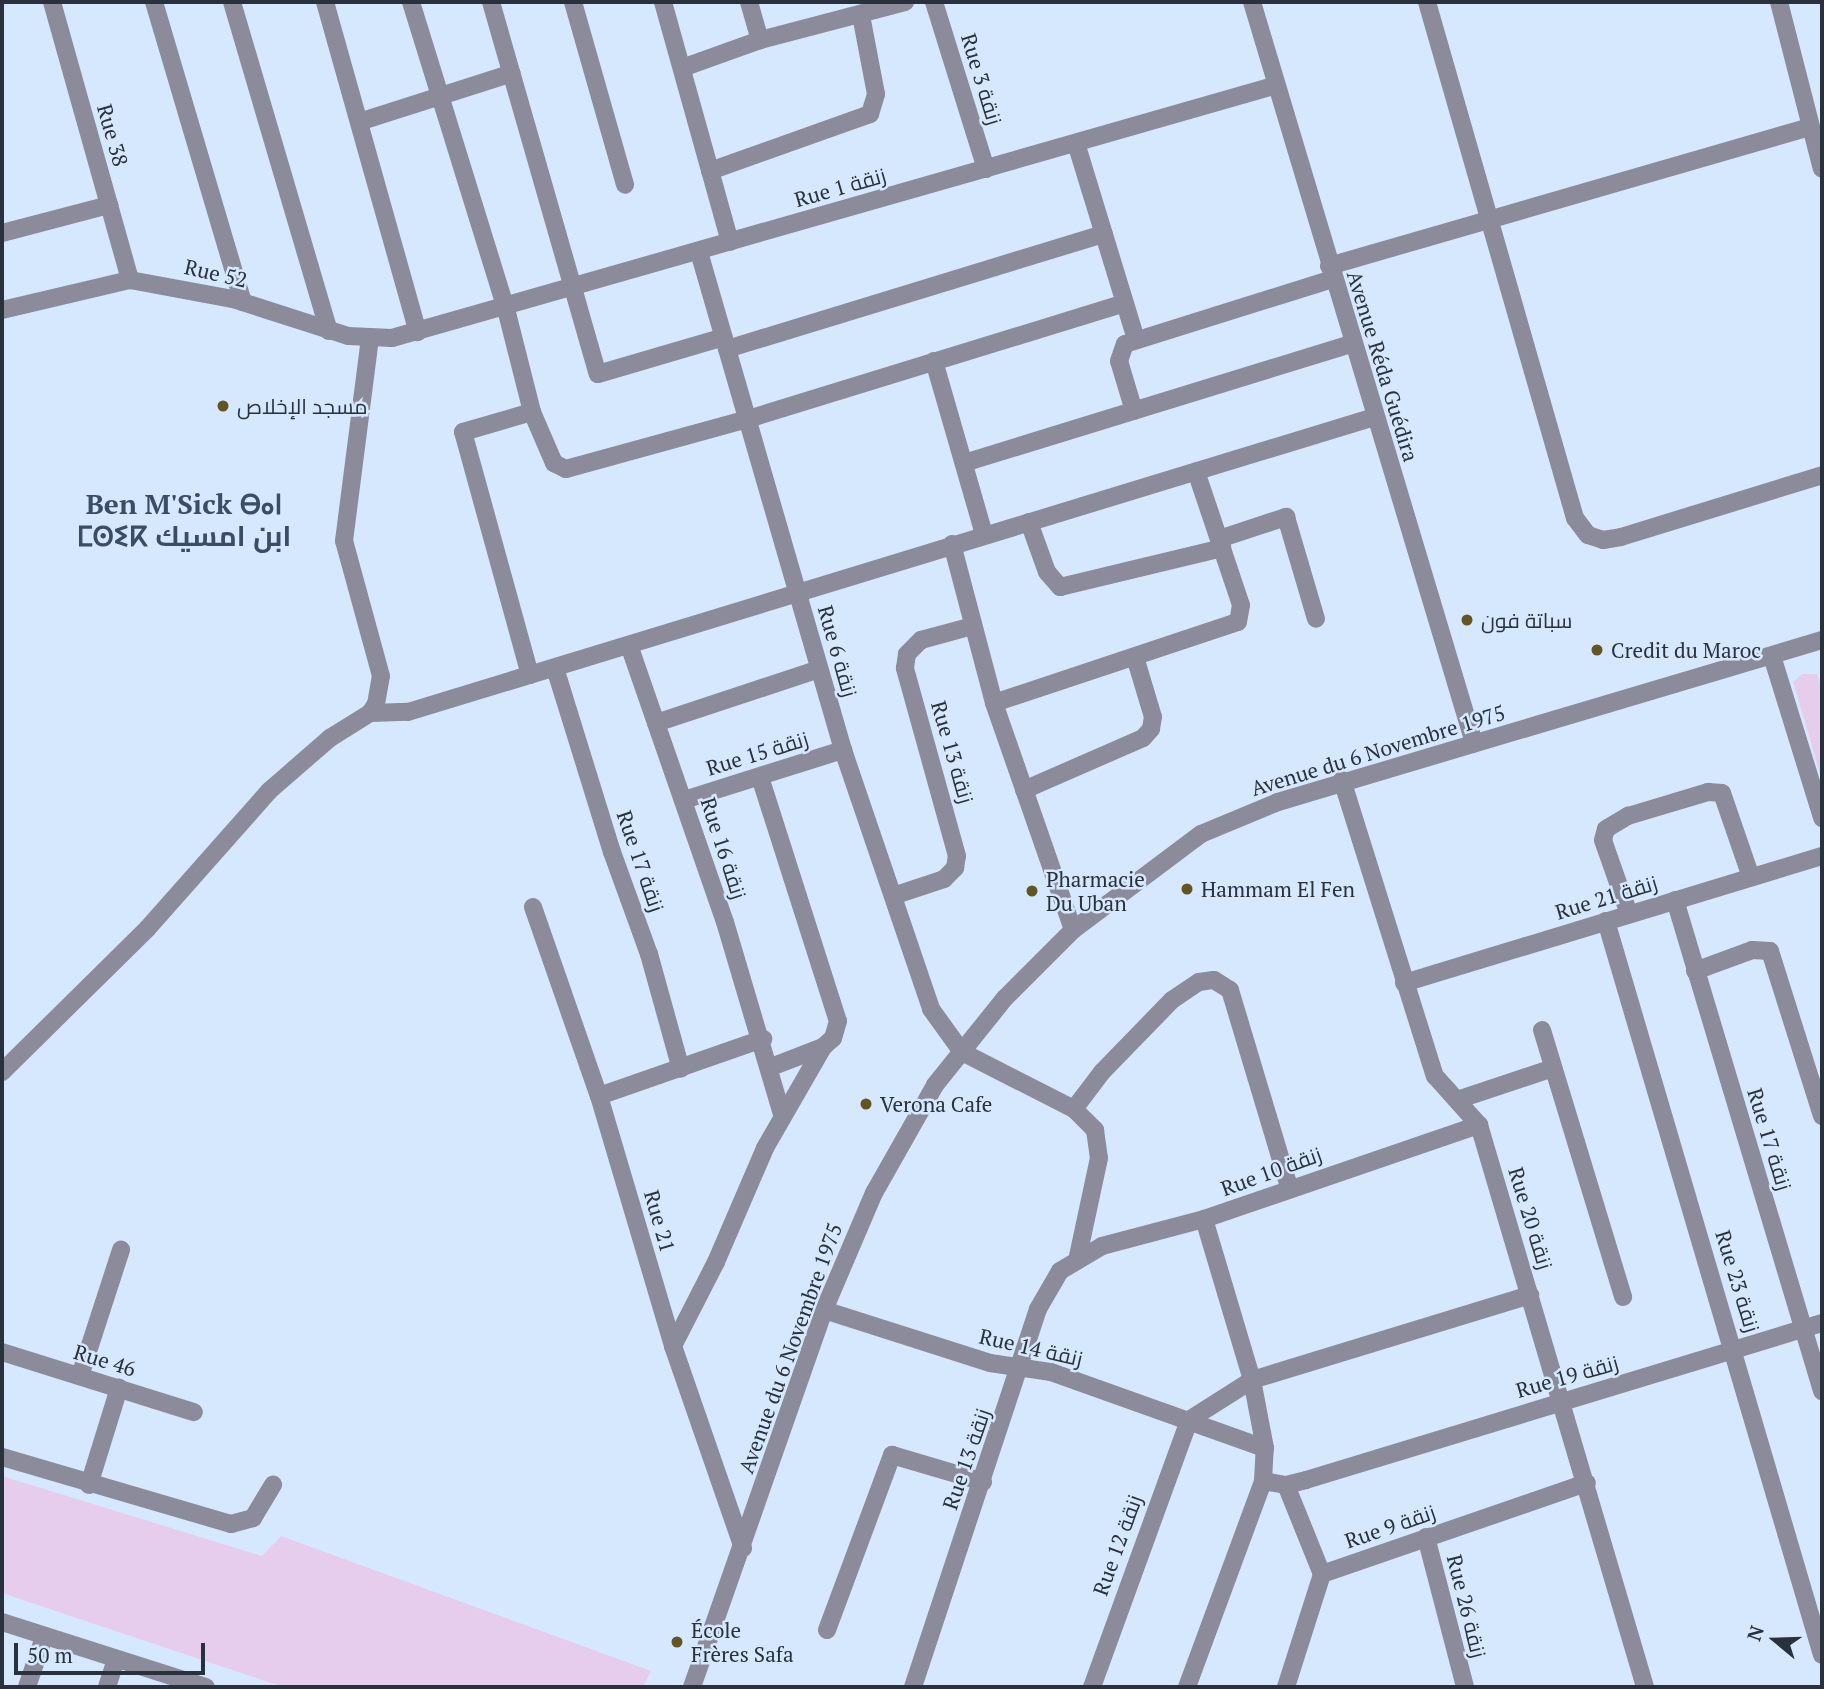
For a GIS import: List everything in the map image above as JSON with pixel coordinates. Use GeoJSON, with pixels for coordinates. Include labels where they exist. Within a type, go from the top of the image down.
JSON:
{"type":"FeatureCollection","features":[{"type":"Feature","properties":{"kind":"street","name":"Rue 38"},"geometry":{"type":"LineString","coordinates":[[52,2],[130,280]]}},
{"type":"Feature","properties":{"kind":"street"},"geometry":{"type":"LineString","coordinates":[[154,2],[243,302]]}},
{"type":"Feature","properties":{"kind":"street"},"geometry":{"type":"LineString","coordinates":[[232,2],[329,331]]}},
{"type":"Feature","properties":{"kind":"street"},"geometry":{"type":"LineString","coordinates":[[325,2],[362,121],[418,332]]}},
{"type":"Feature","properties":{"kind":"street"},"geometry":{"type":"LineString","coordinates":[[411,2],[442,94],[506,309],[531,412],[554,463],[566,469],[748,418],[1125,303]]}},
{"type":"Feature","properties":{"kind":"street"},"geometry":{"type":"LineString","coordinates":[[491,2],[598,374],[725,343],[1104,234]]}},
{"type":"Feature","properties":{"kind":"street"},"geometry":{"type":"LineString","coordinates":[[573,2],[625,185]]}},
{"type":"Feature","properties":{"kind":"street"},"geometry":{"type":"LineString","coordinates":[[663,2],[730,242]]}},
{"type":"Feature","properties":{"kind":"street"},"geometry":{"type":"LineString","coordinates":[[749,2],[760,40]]}},
{"type":"Feature","properties":{"kind":"street"},"geometry":{"type":"LineString","coordinates":[[682,68],[760,40],[905,2]]}},
{"type":"Feature","properties":{"kind":"street","name":"Rue 3 زنقة"},"geometry":{"type":"LineString","coordinates":[[934,2],[986,169]]}},
{"type":"Feature","properties":{"kind":"street","name":"Avenue Réda Guédira"},"geometry":{"type":"LineString","coordinates":[[1252,2],[1274,86],[1474,743]]}},
{"type":"Feature","properties":{"kind":"street"},"geometry":{"type":"LineString","coordinates":[[1427,2],[1575,518],[1588,535],[1603,540],[1621,537],[1822,475]]}},
{"type":"Feature","properties":{"kind":"street"},"geometry":{"type":"LineString","coordinates":[[1779,2],[1822,169]]}},
{"type":"Feature","properties":{"kind":"street"},"geometry":{"type":"LineString","coordinates":[[710,171],[870,114],[877,94],[861,15]]}},
{"type":"Feature","properties":{"kind":"street"},"geometry":{"type":"LineString","coordinates":[[362,121],[512,73]]}},
{"type":"Feature","properties":{"kind":"street","name":"Rue 1 زنقة"},"geometry":{"type":"LineString","coordinates":[[418,332],[506,309],[1274,86]]}},
{"type":"Feature","properties":{"kind":"street"},"geometry":{"type":"LineString","coordinates":[[1134,411],[1119,352],[1136,340],[1490,219],[1810,127]]}},
{"type":"Feature","properties":{"kind":"street"},"geometry":{"type":"LineString","coordinates":[[1076,142],[1136,340]]}},
{"type":"Feature","properties":{"kind":"street"},"geometry":{"type":"LineString","coordinates":[[2,233],[110,205]]}},
{"type":"Feature","properties":{"kind":"street","name":"Rue 6 زنقة"},"geometry":{"type":"LineString","coordinates":[[699,251],[843,750],[931,1009],[962,1052]]}},
{"type":"Feature","properties":{"kind":"street","name":"Rue 52"},"geometry":{"type":"LineString","coordinates":[[2,310],[130,280],[243,302],[329,331],[370,339],[418,332]]}},
{"type":"Feature","properties":{"kind":"street"},"geometry":{"type":"LineString","coordinates":[[2,1072],[147,929],[269,791],[330,738],[370,713],[379,696],[381,676],[346,554],[344,529],[370,339]]}},
{"type":"Feature","properties":{"kind":"street"},"geometry":{"type":"LineString","coordinates":[[964,463],[1352,344]]}},
{"type":"Feature","properties":{"kind":"street"},"geometry":{"type":"LineString","coordinates":[[934,361],[984,534]]}},
{"type":"Feature","properties":{"kind":"street"},"geometry":{"type":"LineString","coordinates":[[530,675],[463,432],[531,412]]}},
{"type":"Feature","properties":{"kind":"street"},"geometry":{"type":"LineString","coordinates":[[370,713],[408,712],[1374,417]]}},
{"type":"Feature","properties":{"kind":"street"},"geometry":{"type":"LineString","coordinates":[[994,703],[1228,627],[1242,617],[1241,605],[1196,471]]}},
{"type":"Feature","properties":{"kind":"street"},"geometry":{"type":"LineString","coordinates":[[1029,522],[1047,572],[1060,587],[1220,543],[1286,517],[1317,619]]}},
{"type":"Feature","properties":{"kind":"street"},"geometry":{"type":"LineString","coordinates":[[952,544],[994,703],[1073,930]]}},
{"type":"Feature","properties":{"kind":"street","name":"Rue 13 زنقة"},"geometry":{"type":"LineString","coordinates":[[893,896],[944,879],[955,868],[957,856],[905,668],[906,654],[921,640],[973,626]]}},
{"type":"Feature","properties":{"kind":"street"},"geometry":{"type":"LineString","coordinates":[[1820,641],[1822,660]]}},
{"type":"Feature","properties":{"kind":"street","name":"Avenue du 6 Novembre 1975"},"geometry":{"type":"LineString","coordinates":[[692,1687],[743,1548],[824,1310],[874,1193],[935,1085],[1006,998],[1073,930],[1201,834],[1342,780],[1820,641]]}},
{"type":"Feature","properties":{"kind":"street","name":"Rue 16 زنقة"},"geometry":{"type":"LineString","coordinates":[[629,645],[684,800],[763,1039],[782,1114]]}},
{"type":"Feature","properties":{"kind":"street"},"geometry":{"type":"LineString","coordinates":[[1772,656],[1822,818]]}},
{"type":"Feature","properties":{"kind":"street"},"geometry":{"type":"LineString","coordinates":[[1024,790],[1143,738],[1151,729],[1153,717],[1135,657]]}},
{"type":"Feature","properties":{"kind":"street","name":"Rue 17 زنقة"},"geometry":{"type":"LineString","coordinates":[[555,668],[612,852],[649,954],[681,1069]]}},
{"type":"Feature","properties":{"kind":"street"},"geometry":{"type":"LineString","coordinates":[[656,723],[819,669]]}},
{"type":"Feature","properties":{"kind":"street","name":"Rue 15 زنقة"},"geometry":{"type":"LineString","coordinates":[[684,800],[843,750]]}},
{"type":"Feature","properties":{"kind":"street"},"geometry":{"type":"LineString","coordinates":[[673,1346],[782,1114],[837,1028],[835,1006],[760,777]]}},
{"type":"Feature","properties":{"kind":"street","name":"Rue 20 زنقة"},"geometry":{"type":"LineString","coordinates":[[1342,780],[1404,983],[1439,1084],[1460,1099],[1479,1125],[1563,1401],[1645,1687]]}},
{"type":"Feature","properties":{"kind":"street"},"geometry":{"type":"LineString","coordinates":[[1629,914],[1603,840],[1606,829],[1617,820],[1708,792],[1722,793],[1751,877]]}},
{"type":"Feature","properties":{"kind":"street","name":"Rue 21 زنقة"},"geometry":{"type":"LineString","coordinates":[[1404,983],[1822,856]]}},
{"type":"Feature","properties":{"kind":"street","name":"Rue 17 زنقة"},"geometry":{"type":"LineString","coordinates":[[1675,900],[1822,1391]]}},
{"type":"Feature","properties":{"kind":"street","name":"Rue 21"},"geometry":{"type":"LineString","coordinates":[[533,907],[599,1096],[673,1346],[743,1548]]}},
{"type":"Feature","properties":{"kind":"street","name":"Rue 23 زنقة"},"geometry":{"type":"LineString","coordinates":[[1606,921],[1817,1620],[1822,1655]]}},
{"type":"Feature","properties":{"kind":"street"},"geometry":{"type":"LineString","coordinates":[[1695,971],[1752,950],[1770,951],[1822,1116]]}},
{"type":"Feature","properties":{"kind":"street"},"geometry":{"type":"LineString","coordinates":[[1074,1109],[1102,1072],[1172,1000],[1199,982],[1214,980],[1230,990],[1289,1187]]}},
{"type":"Feature","properties":{"kind":"street"},"geometry":{"type":"LineString","coordinates":[[1542,1030],[1623,1297]]}},
{"type":"Feature","properties":{"kind":"street"},"geometry":{"type":"LineString","coordinates":[[599,1096],[763,1039]]}},
{"type":"Feature","properties":{"kind":"street"},"geometry":{"type":"LineString","coordinates":[[771,1067],[823,1047]]}},
{"type":"Feature","properties":{"kind":"street"},"geometry":{"type":"LineString","coordinates":[[962,1052],[1074,1109],[1095,1130],[1099,1158],[1078,1256]]}},
{"type":"Feature","properties":{"kind":"street"},"geometry":{"type":"LineString","coordinates":[[1460,1099],[1553,1068]]}},
{"type":"Feature","properties":{"kind":"street","name":"Rue 10 زنقة"},"geometry":{"type":"LineString","coordinates":[[1078,1256],[1204,1219],[1289,1187],[1479,1125]]}},
{"type":"Feature","properties":{"kind":"street"},"geometry":{"type":"LineString","coordinates":[[1187,1687],[1263,1481],[1265,1448],[1252,1380],[1204,1219]]}},
{"type":"Feature","properties":{"kind":"street"},"geometry":{"type":"LineString","coordinates":[[80,1376],[121,1250]]}},
{"type":"Feature","properties":{"kind":"street","name":"Rue 13 زنقة"},"geometry":{"type":"LineString","coordinates":[[913,1687],[1046,1290],[1078,1256]]}},
{"type":"Feature","properties":{"kind":"street"},"geometry":{"type":"LineString","coordinates":[[1189,1420],[1252,1380],[1530,1295]]}},
{"type":"Feature","properties":{"kind":"street","name":"Rue 14 زنقة"},"geometry":{"type":"LineString","coordinates":[[824,1310],[990,1363],[1051,1372],[1265,1448]]}},
{"type":"Feature","properties":{"kind":"street","name":"Rue 19 زنقة"},"geometry":{"type":"LineString","coordinates":[[1286,1485],[1563,1401],[1737,1353],[1822,1323]]}},
{"type":"Feature","properties":{"kind":"street","name":"Rue 46"},"geometry":{"type":"LineString","coordinates":[[2,1352],[194,1412]]}},
{"type":"Feature","properties":{"kind":"street"},"geometry":{"type":"LineString","coordinates":[[89,1485],[119,1388]]}},
{"type":"Feature","properties":{"kind":"street","name":"Rue 12 زنقة"},"geometry":{"type":"LineString","coordinates":[[1095,1686],[1189,1420]]}},
{"type":"Feature","properties":{"kind":"street"},"geometry":{"type":"LineString","coordinates":[[827,1630],[892,1454],[983,1482]]}},
{"type":"Feature","properties":{"kind":"street"},"geometry":{"type":"LineString","coordinates":[[2,1457],[89,1485],[231,1524],[253,1518],[273,1485]]}},
{"type":"Feature","properties":{"kind":"street"},"geometry":{"type":"LineString","coordinates":[[1263,1481],[1286,1485],[1322,1574],[1286,1687]]}},
{"type":"Feature","properties":{"kind":"street","name":"Rue 9 زنقة"},"geometry":{"type":"LineString","coordinates":[[1322,1574],[1587,1483]]}},
{"type":"Feature","properties":{"kind":"street","name":"Rue 26 زنقة"},"geometry":{"type":"LineString","coordinates":[[1426,1537],[1465,1687]]}},
{"type":"Feature","properties":{"kind":"street"},"geometry":{"type":"LineString","coordinates":[[2,1622],[200,1686]]}},
{"type":"Feature","properties":{"kind":"street"},"geometry":{"type":"LineString","coordinates":[[27,1687],[44,1637]]}},
{"type":"Feature","properties":{"kind":"street"},"geometry":{"type":"LineString","coordinates":[[107,1687],[116,1658]]}},
{"type":"Feature","properties":{"kind":"shaded area"},"geometry":{"type":"Polygon","coordinates":[[[1802,674],[1817,674],[1822,691],[1822,780],[1793,682],[1802,674]]]}},
{"type":"Feature","properties":{"kind":"shaded area"},"geometry":{"type":"Polygon","coordinates":[[[2,1476],[262,1556],[281,1536],[651,1671],[643,1687],[283,1687],[2,1593],[2,1476]]]}},
{"type":"Feature","properties":{"kind":"place","name":"مسجد الإخلاص"},"geometry":{"type":"Point","coordinates":[223,406]}},
{"type":"Feature","properties":{"kind":"place","name":"سباتة فون"},"geometry":{"type":"Point","coordinates":[1467,620]}},
{"type":"Feature","properties":{"kind":"place","name":"Credit du Maroc"},"geometry":{"type":"Point","coordinates":[1597,650]}},
{"type":"Feature","properties":{"kind":"place","name":"Hammam El Fen"},"geometry":{"type":"Point","coordinates":[1187,889]}},
{"type":"Feature","properties":{"kind":"place","name":"Pharmacie Du Uban"},"geometry":{"type":"Point","coordinates":[1032,891]}},
{"type":"Feature","properties":{"kind":"place","name":"Verona Cafe"},"geometry":{"type":"Point","coordinates":[866,1104]}},
{"type":"Feature","properties":{"kind":"place","name":"École Frères Safa"},"geometry":{"type":"Point","coordinates":[677,1642]}},
{"type":"Feature","properties":{"kind":"district","name":"Ben M'Sick ⴱⴰⵏ ⵎⵙⵉⴽ ابن امسيك"},"geometry":{"type":"Point","coordinates":[184,520]}}]}
